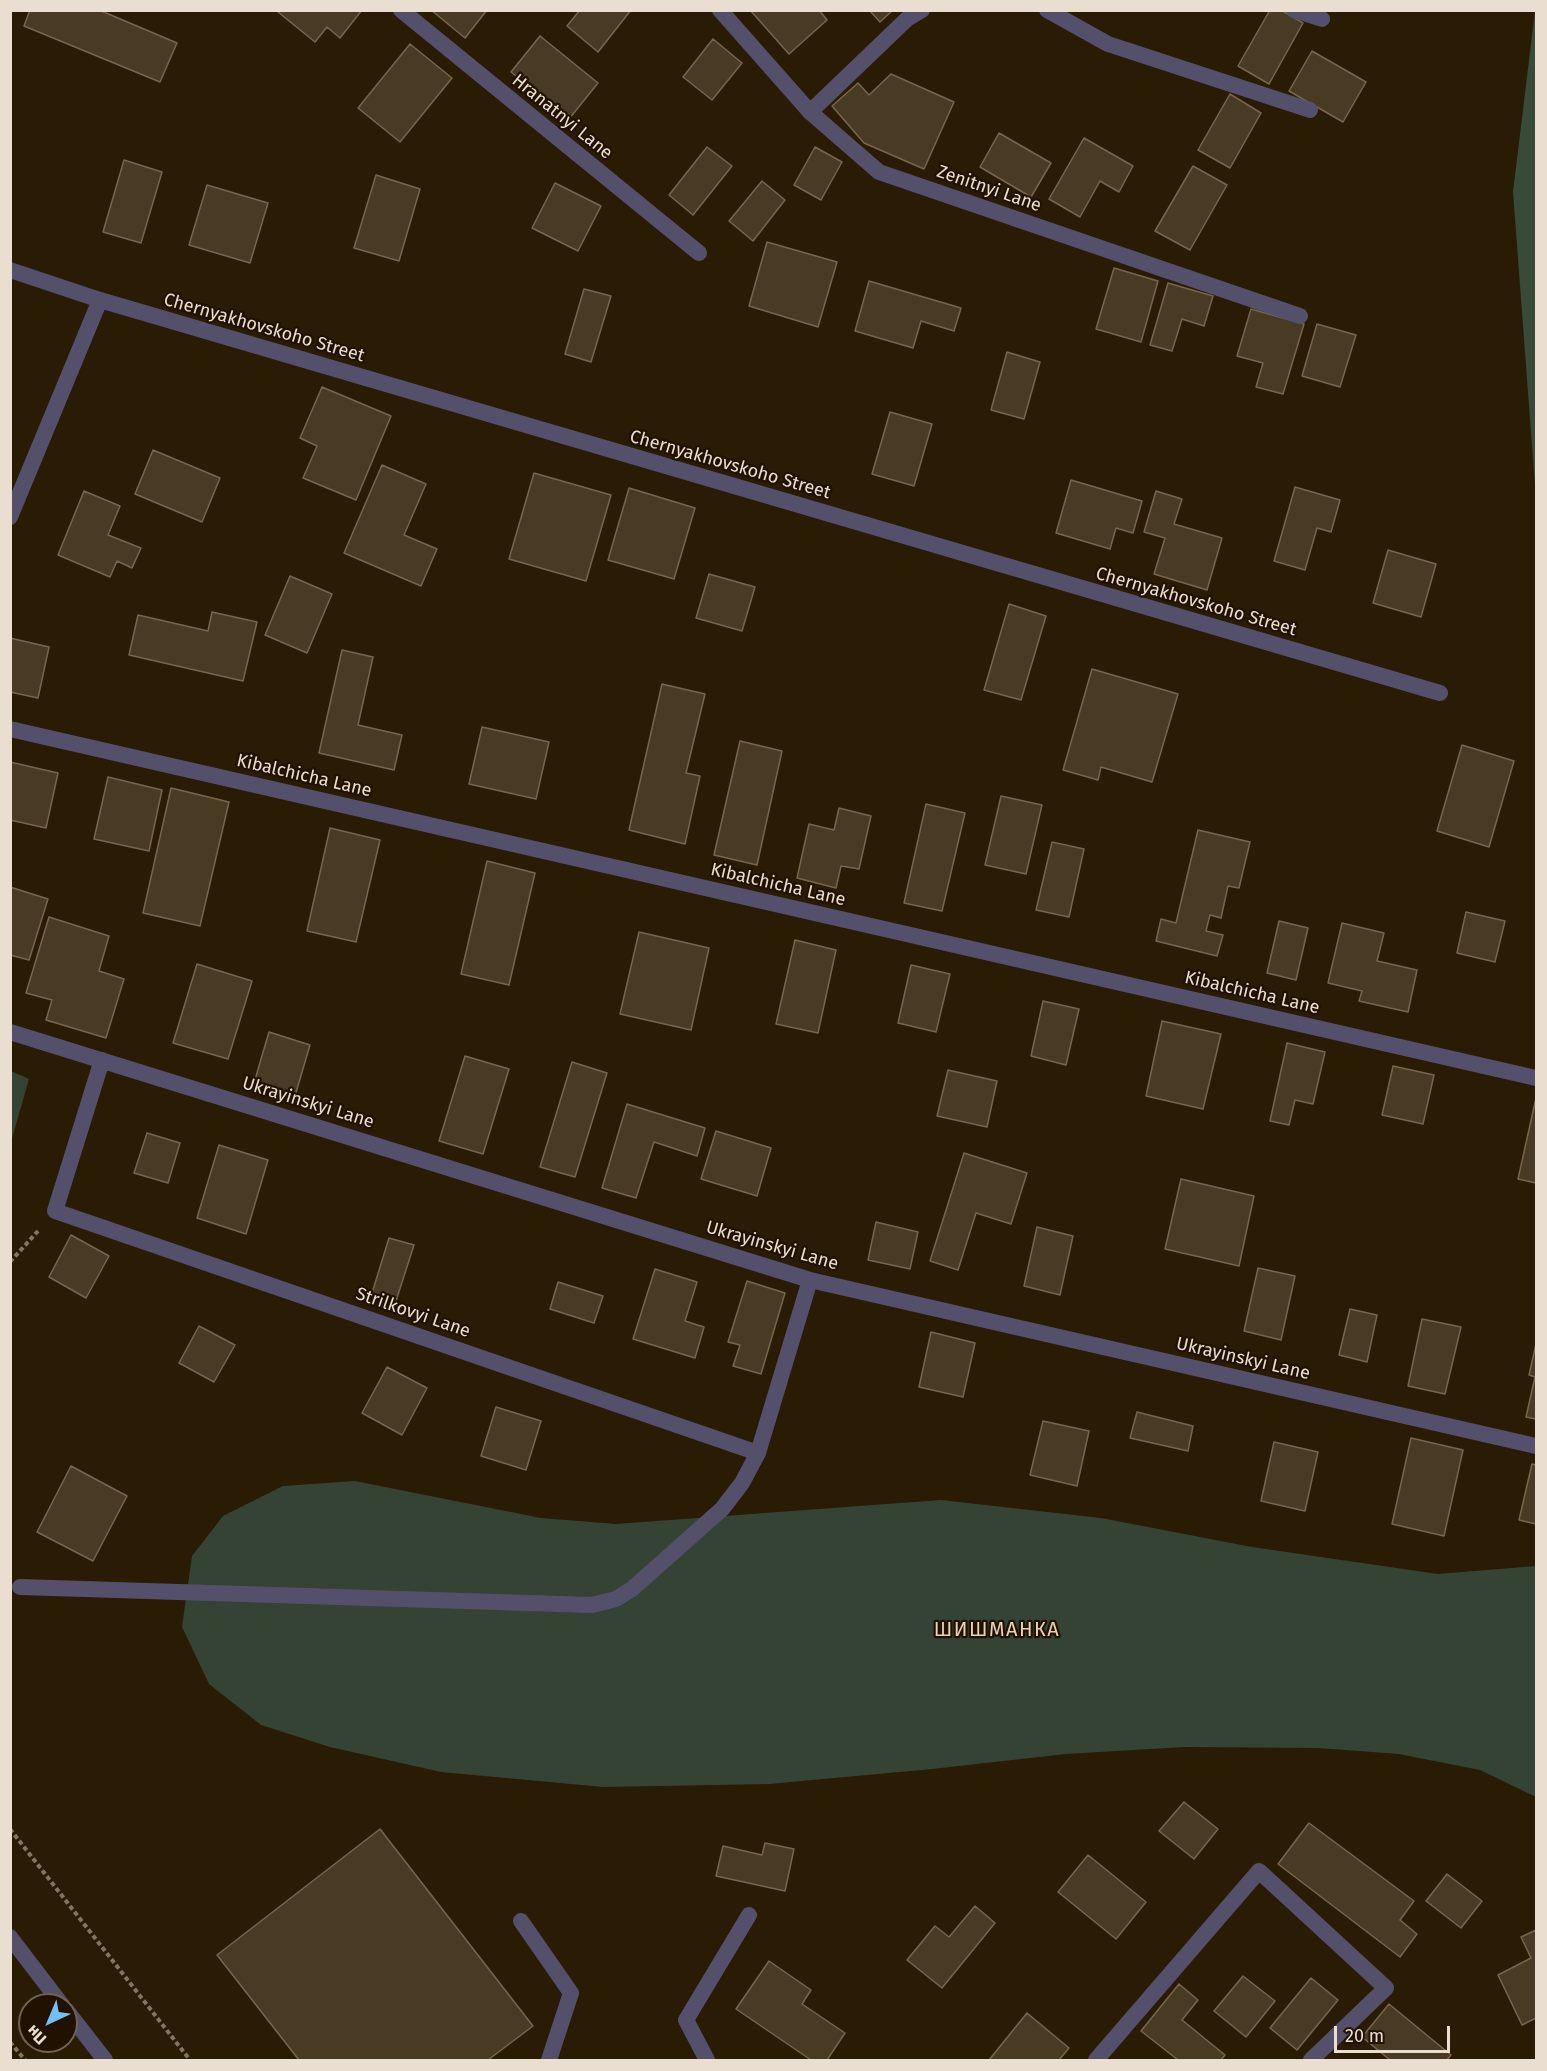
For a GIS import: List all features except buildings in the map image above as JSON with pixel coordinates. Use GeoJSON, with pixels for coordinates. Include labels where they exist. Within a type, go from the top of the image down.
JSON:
{"type":"FeatureCollection","features":[{"type":"Feature","properties":{"kind":"street","name":"Hranatnyi Lane"},"geometry":{"type":"LineString","coordinates":[[401,10],[699,253]]}},
{"type":"Feature","properties":{"kind":"street","name":"Zenitnyi Lane"},"geometry":{"type":"LineString","coordinates":[[720,10],[810,112],[879,172],[1300,316]]}},
{"type":"Feature","properties":{"kind":"street"},"geometry":{"type":"LineString","coordinates":[[810,112],[907,19],[922,10]]}},
{"type":"Feature","properties":{"kind":"street"},"geometry":{"type":"LineString","coordinates":[[1047,10],[1108,44],[1310,110]]}},
{"type":"Feature","properties":{"kind":"street"},"geometry":{"type":"LineString","coordinates":[[1294,10],[1322,20]]}},
{"type":"Feature","properties":{"kind":"street","name":"Chernyakhovskoho Street"},"geometry":{"type":"LineString","coordinates":[[10,270],[100,300],[1440,693]]}},
{"type":"Feature","properties":{"kind":"street"},"geometry":{"type":"LineString","coordinates":[[10,517],[100,300]]}},
{"type":"Feature","properties":{"kind":"street","name":"Kibalchicha Lane"},"geometry":{"type":"LineString","coordinates":[[10,729],[1536,1078]]}},
{"type":"Feature","properties":{"kind":"street","name":"Ukrayinskyi Lane"},"geometry":{"type":"LineString","coordinates":[[10,1032],[810,1280],[1536,1446]]}},
{"type":"Feature","properties":{"kind":"street"},"geometry":{"type":"LineString","coordinates":[[55,1211],[102,1060]]}},
{"type":"Feature","properties":{"kind":"street","name":"Strilkovyi Lane"},"geometry":{"type":"LineString","coordinates":[[55,1211],[758,1453]]}},
{"type":"Feature","properties":{"kind":"street"},"geometry":{"type":"LineString","coordinates":[[20,1587],[592,1605],[616,1599],[632,1589],[722,1509],[742,1482],[758,1453],[810,1280]]}},
{"type":"Feature","properties":{"kind":"street"},"geometry":{"type":"LineString","coordinates":[[1096,2061],[1259,1871],[1386,1988],[1311,2061]]}},
{"type":"Feature","properties":{"kind":"street"},"geometry":{"type":"LineString","coordinates":[[707,2061],[686,2020],[749,1915]]}},
{"type":"Feature","properties":{"kind":"street"},"geometry":{"type":"LineString","coordinates":[[520,1921],[571,1993],[549,2061]]}},
{"type":"Feature","properties":{"kind":"street"},"geometry":{"type":"LineString","coordinates":[[10,1938],[53,1993]]}},
{"type":"Feature","properties":{"kind":"street"},"geometry":{"type":"LineString","coordinates":[[78,2026],[105,2061]]}},
{"type":"Feature","properties":{"kind":"path"},"geometry":{"type":"LineString","coordinates":[[10,1262],[55,1211]]}},
{"type":"Feature","properties":{"kind":"path"},"geometry":{"type":"LineString","coordinates":[[10,1829],[190,2061]]}},
{"type":"Feature","properties":{"kind":"path"},"geometry":{"type":"LineString","coordinates":[[10,2042],[25,2061]]}},
{"type":"Feature","properties":{"kind":"green space"},"geometry":{"type":"Polygon","coordinates":[[[1536,11],[1536,499],[1513,192],[1536,11]]]}},
{"type":"Feature","properties":{"kind":"green space"},"geometry":{"type":"Polygon","coordinates":[[[11,1071],[29,1079],[11,1142],[11,1071]]]}},
{"type":"Feature","properties":{"kind":"green space"},"geometry":{"type":"Polygon","coordinates":[[[355,1481],[541,1518],[616,1524],[941,1500],[1101,1518],[1252,1547],[1438,1574],[1536,1566],[1536,1797],[1480,1770],[1399,1754],[1318,1748],[1184,1747],[1066,1754],[769,1784],[603,1787],[441,1772],[330,1747],[261,1725],[209,1684],[182,1627],[192,1556],[223,1516],[283,1486],[355,1481]]]}},
{"type":"Feature","properties":{"kind":"district","name":"ШИШМАНКА"},"geometry":{"type":"Point","coordinates":[997,1630]}}]}
